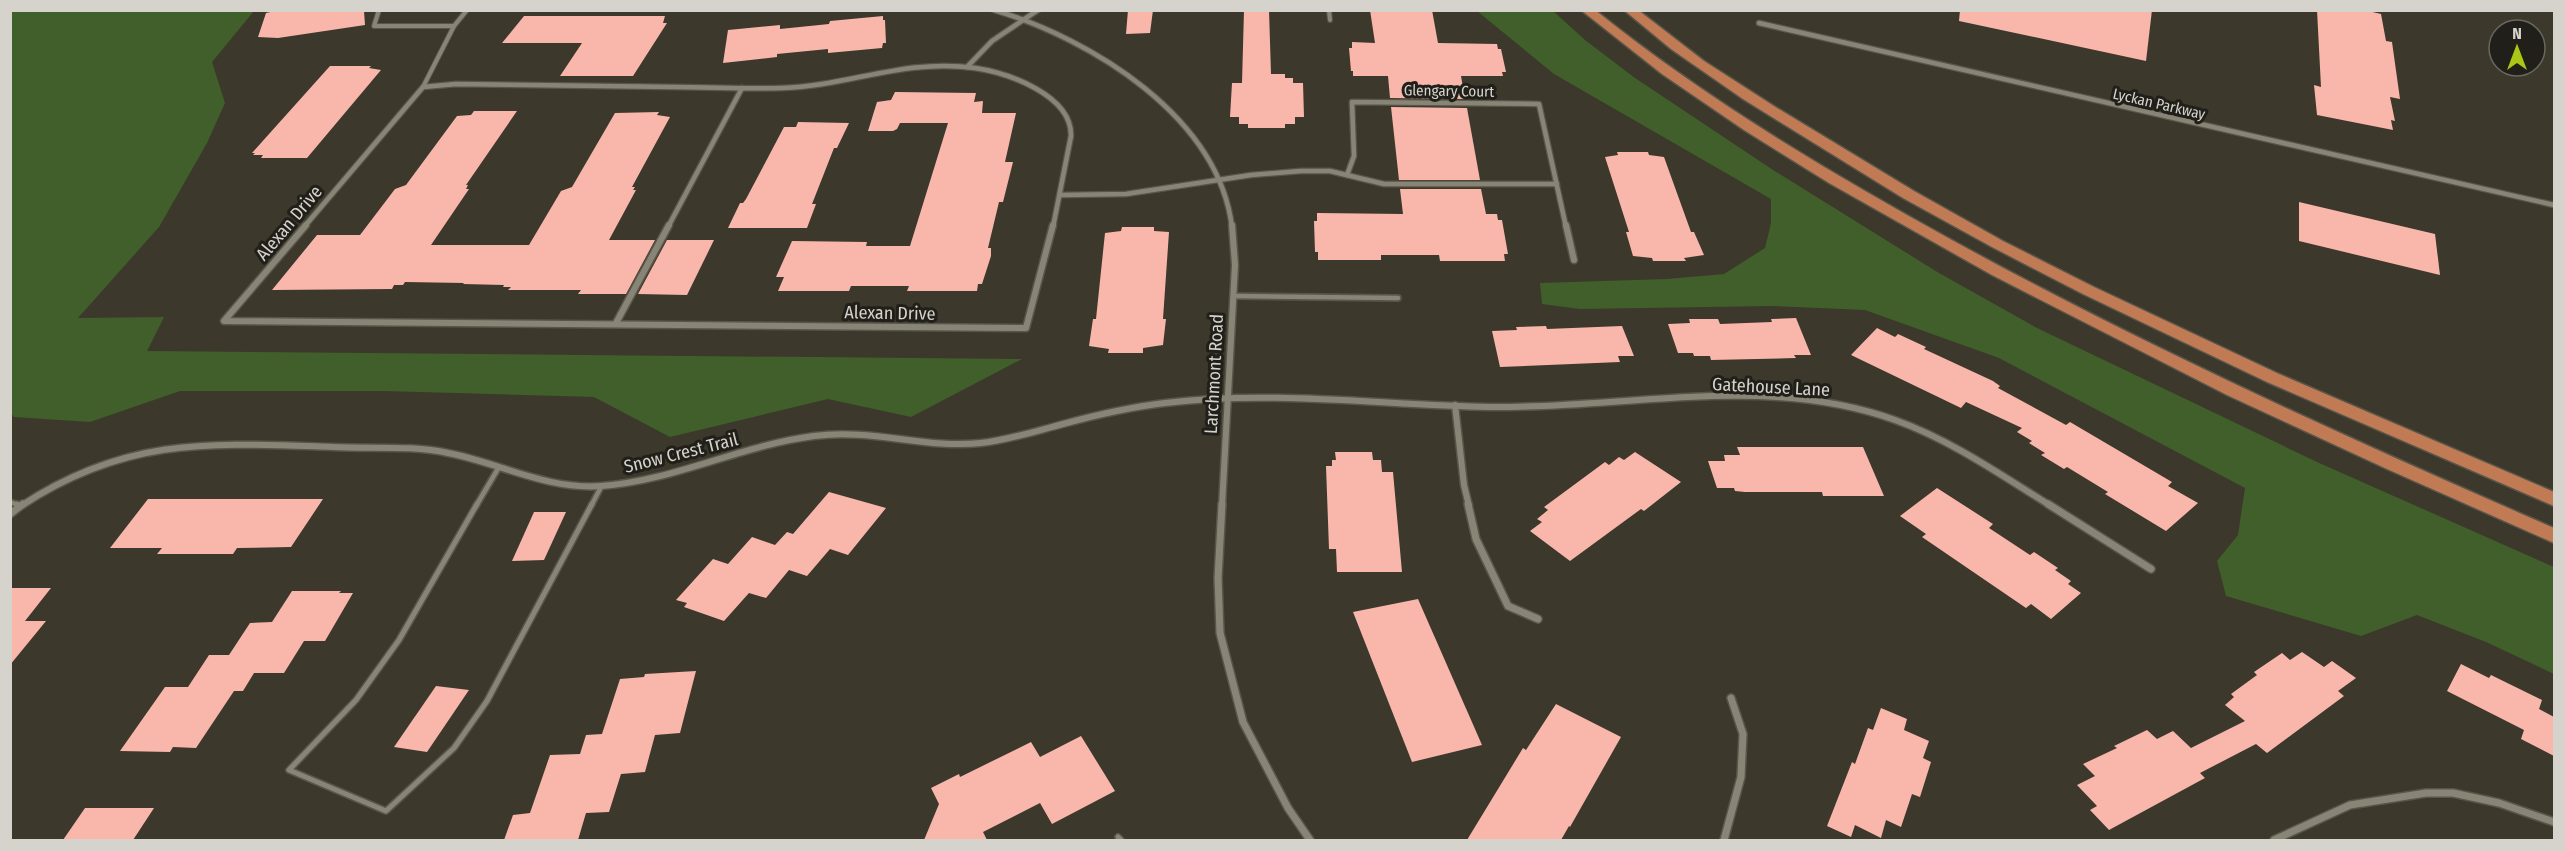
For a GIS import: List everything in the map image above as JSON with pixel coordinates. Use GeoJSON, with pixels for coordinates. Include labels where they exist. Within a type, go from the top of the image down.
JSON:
{"type":"FeatureCollection","features":[{"type":"Feature","properties":{"kind":"highway"},"geometry":{"type":"LineString","coordinates":[[1587,10],[1650,60],[1729,116],[1858,194],[1975,260],[2210,380],[2554,536]]}},
{"type":"Feature","properties":{"kind":"highway"},"geometry":{"type":"LineString","coordinates":[[1630,10],[1650,28],[1719,78],[1865,169],[2011,252],[2183,336],[2362,417],[2554,499]]}},
{"type":"Feature","properties":{"kind":"street","name":"Larchmont Road"},"geometry":{"type":"LineString","coordinates":[[994,10],[1025,20],[1082,45],[1142,88],[1185,129],[1199,146],[1219,180],[1229,205],[1233,233],[1234,296],[1218,578],[1220,633],[1243,722],[1288,808],[1310,840]]}},
{"type":"Feature","properties":{"kind":"street"},"geometry":{"type":"LineString","coordinates":[[967,67],[992,41],[1038,10]]}},
{"type":"Feature","properties":{"kind":"street","name":"Lyckan Parkway"},"geometry":{"type":"LineString","coordinates":[[1760,24],[2554,206]]}},
{"type":"Feature","properties":{"kind":"street","name":"Alexan Drive"},"geometry":{"type":"LineString","coordinates":[[913,66],[967,67],[1016,78],[1042,92],[1060,108],[1071,127],[1070,144],[1061,195],[1026,328],[224,321],[423,87],[456,84],[742,88],[811,85],[913,66]]}},
{"type":"Feature","properties":{"kind":"street"},"geometry":{"type":"LineString","coordinates":[[616,323],[742,88]]}},
{"type":"Feature","properties":{"kind":"street","name":"Glengary Court"},"geometry":{"type":"LineString","coordinates":[[1347,175],[1354,156],[1352,102],[1539,104],[1574,260]]}},
{"type":"Feature","properties":{"kind":"street"},"geometry":{"type":"LineString","coordinates":[[1061,195],[1126,194],[1301,171],[1330,171],[1384,184],[1557,184]]}},
{"type":"Feature","properties":{"kind":"street","name":"Gatehouse Lane"},"geometry":{"type":"LineString","coordinates":[[1227,400],[1344,401],[1496,408],[1755,397],[1834,404],[1870,412],[1932,436],[1969,455],[2151,569]]}},
{"type":"Feature","properties":{"kind":"street","name":"Snow Crest Trail"},"geometry":{"type":"LineString","coordinates":[[10,514],[86,471],[123,458],[164,448],[263,445],[440,451],[469,456],[522,477],[552,484],[601,487],[664,477],[806,436],[844,433],[964,444],[1011,438],[1124,409],[1187,401],[1227,400]]}},
{"type":"Feature","properties":{"kind":"street"},"geometry":{"type":"LineString","coordinates":[[1455,405],[1464,485],[1476,539],[1509,606],[1538,619]]}},
{"type":"Feature","properties":{"kind":"street"},"geometry":{"type":"LineString","coordinates":[[1724,840],[1741,777],[1743,734],[1731,698]]}},
{"type":"Feature","properties":{"kind":"street"},"geometry":{"type":"LineString","coordinates":[[2274,840],[2350,805],[2426,793],[2453,793],[2499,803],[2554,822]]}},
{"type":"Feature","properties":{"kind":"lane"},"geometry":{"type":"LineString","coordinates":[[379,10],[374,26],[454,26]]}},
{"type":"Feature","properties":{"kind":"lane"},"geometry":{"type":"LineString","coordinates":[[423,87],[454,26],[467,10]]}},
{"type":"Feature","properties":{"kind":"lane"},"geometry":{"type":"LineString","coordinates":[[1329,10],[1330,20]]}},
{"type":"Feature","properties":{"kind":"lane"},"geometry":{"type":"LineString","coordinates":[[1234,296],[1398,297]]}},
{"type":"Feature","properties":{"kind":"lane"},"geometry":{"type":"LineString","coordinates":[[499,467],[399,640],[356,700],[288,770],[386,811],[454,748],[488,701],[601,487]]}},
{"type":"Feature","properties":{"kind":"lane"},"geometry":{"type":"LineString","coordinates":[[10,502],[21,506]]}},
{"type":"Feature","properties":{"kind":"green space"},"geometry":{"type":"Polygon","coordinates":[[[10,11],[254,11],[212,62],[225,103],[207,143],[159,227],[78,318],[164,317],[147,351],[1022,359],[911,417],[828,399],[670,437],[594,397],[383,391],[180,391],[90,422],[14,417],[10,412],[10,11]]]}},
{"type":"Feature","properties":{"kind":"green space"},"geometry":{"type":"Polygon","coordinates":[[[1477,11],[1553,11],[1585,40],[1635,78],[1773,170],[1939,273],[2037,328],[2317,462],[2554,567],[2554,674],[2486,642],[2417,615],[2361,636],[2226,596],[2217,561],[2238,535],[2245,488],[1999,358],[1865,310],[1774,306],[1580,309],[1542,304],[1540,283],[1667,279],[1724,274],[1765,248],[1771,223],[1771,199],[1554,74],[1477,11]]]}},
{"type":"Feature","properties":{"kind":"building"},"geometry":{"type":"Polygon","coordinates":[[[1128,10],[1153,10],[1150,33],[1126,34],[1128,10]]]}},
{"type":"Feature","properties":{"kind":"building"},"geometry":{"type":"Polygon","coordinates":[[[1244,10],[1269,10],[1271,74],[1285,74],[1285,78],[1293,78],[1293,83],[1303,83],[1304,117],[1295,117],[1295,124],[1285,124],[1285,128],[1248,128],[1248,124],[1239,124],[1239,117],[1230,117],[1232,83],[1242,83],[1244,10]]]}},
{"type":"Feature","properties":{"kind":"building"},"geometry":{"type":"Polygon","coordinates":[[[1370,10],[1432,10],[1438,43],[1497,44],[1498,49],[1501,49],[1506,72],[1502,72],[1503,76],[1461,76],[1465,99],[1390,98],[1388,76],[1353,76],[1353,71],[1351,71],[1349,48],[1352,48],[1352,42],[1375,43],[1370,10]]]}},
{"type":"Feature","properties":{"kind":"building"},"geometry":{"type":"Polygon","coordinates":[[[1960,10],[2152,10],[2146,61],[1959,21],[1960,10]]]}},
{"type":"Feature","properties":{"kind":"building"},"geometry":{"type":"Polygon","coordinates":[[[2317,10],[2364,10],[2381,14],[2386,41],[2392,42],[2400,99],[2390,97],[2395,121],[2391,120],[2393,130],[2317,115],[2314,85],[2321,87],[2317,10]]]}},
{"type":"Feature","properties":{"kind":"building"},"geometry":{"type":"Polygon","coordinates":[[[275,11],[364,11],[365,25],[278,38],[258,37],[266,13],[275,11]]]}},
{"type":"Feature","properties":{"kind":"building"},"geometry":{"type":"Polygon","coordinates":[[[524,16],[665,16],[663,23],[667,23],[633,76],[560,76],[582,43],[502,43],[524,16]]]}},
{"type":"Feature","properties":{"kind":"building"},"geometry":{"type":"Polygon","coordinates":[[[883,16],[886,43],[883,43],[882,48],[828,53],[828,49],[723,63],[728,30],[780,25],[780,29],[883,16]]]}},
{"type":"Feature","properties":{"kind":"building"},"geometry":{"type":"Polygon","coordinates":[[[330,66],[371,66],[369,68],[381,70],[307,158],[261,158],[263,155],[253,155],[255,153],[252,153],[330,66]]]}},
{"type":"Feature","properties":{"kind":"building"},"geometry":{"type":"Polygon","coordinates":[[[895,92],[976,93],[974,102],[983,101],[982,113],[1016,113],[1005,162],[1013,162],[1003,202],[999,202],[988,248],[991,248],[991,256],[982,284],[978,284],[977,291],[907,291],[909,286],[851,286],[849,291],[778,291],[784,277],[776,277],[792,241],[867,242],[866,246],[910,246],[948,123],[900,123],[893,131],[868,131],[877,102],[891,100],[895,92]]]}},
{"type":"Feature","properties":{"kind":"building"},"geometry":{"type":"Polygon","coordinates":[[[1391,107],[1467,108],[1480,180],[1399,180],[1391,107]]]}},
{"type":"Feature","properties":{"kind":"building"},"geometry":{"type":"Polygon","coordinates":[[[474,111],[517,111],[466,185],[468,185],[466,189],[469,189],[431,245],[529,245],[561,191],[572,187],[615,113],[659,112],[657,115],[670,117],[632,187],[636,190],[609,240],[655,240],[626,294],[578,294],[581,290],[508,290],[511,287],[503,287],[504,285],[405,282],[403,285],[394,285],[392,289],[272,290],[317,235],[360,235],[395,189],[406,185],[457,116],[471,115],[474,111]]]}},
{"type":"Feature","properties":{"kind":"building"},"geometry":{"type":"Polygon","coordinates":[[[798,122],[849,123],[837,148],[834,148],[812,204],[816,204],[807,228],[728,228],[784,127],[796,127],[798,122]]]}},
{"type":"Feature","properties":{"kind":"building"},"geometry":{"type":"Polygon","coordinates":[[[1617,152],[1648,152],[1649,155],[1664,157],[1691,232],[1694,232],[1704,255],[1684,258],[1686,261],[1653,261],[1652,258],[1633,256],[1626,232],[1629,232],[1605,157],[1618,155],[1617,152]]]}},
{"type":"Feature","properties":{"kind":"building"},"geometry":{"type":"Polygon","coordinates":[[[1400,189],[1481,189],[1486,214],[1497,214],[1498,220],[1502,220],[1508,254],[1504,254],[1505,261],[1440,261],[1439,255],[1381,255],[1381,260],[1318,260],[1318,252],[1315,252],[1314,221],[1317,221],[1317,213],[1403,214],[1400,189]]]}},
{"type":"Feature","properties":{"kind":"building"},"geometry":{"type":"Polygon","coordinates":[[[2299,202],[2435,234],[2440,275],[2299,241],[2299,202]]]}},
{"type":"Feature","properties":{"kind":"building"},"geometry":{"type":"Polygon","coordinates":[[[1122,227],[1154,227],[1154,231],[1169,232],[1163,345],[1143,348],[1143,353],[1108,353],[1109,349],[1089,346],[1093,319],[1096,319],[1105,233],[1121,231],[1122,227]]]}},
{"type":"Feature","properties":{"kind":"building"},"geometry":{"type":"Polygon","coordinates":[[[667,240],[714,240],[687,295],[638,294],[667,240]]]}},
{"type":"Feature","properties":{"kind":"building"},"geometry":{"type":"Polygon","coordinates":[[[1796,318],[1811,355],[1794,355],[1796,358],[1711,360],[1710,356],[1678,353],[1668,324],[1690,323],[1689,319],[1718,319],[1720,324],[1772,322],[1771,319],[1796,318]]]}},
{"type":"Feature","properties":{"kind":"building"},"geometry":{"type":"Polygon","coordinates":[[[1546,326],[1547,329],[1622,326],[1634,356],[1618,356],[1620,362],[1500,367],[1492,331],[1546,326]]]}},
{"type":"Feature","properties":{"kind":"building"},"geometry":{"type":"Polygon","coordinates":[[[1877,328],[1895,337],[1898,334],[1926,347],[1924,349],[1993,381],[2000,386],[1998,388],[2066,425],[2070,422],[2172,482],[2168,486],[2198,503],[2166,531],[2105,494],[2108,492],[2067,467],[2064,469],[2041,455],[2045,453],[2029,443],[2032,441],[2017,432],[2022,428],[1966,402],[1961,408],[1851,355],[1877,328]]]}},
{"type":"Feature","properties":{"kind":"building"},"geometry":{"type":"Polygon","coordinates":[[[1737,447],[1863,447],[1884,496],[1823,496],[1822,492],[1745,492],[1735,491],[1734,488],[1717,488],[1708,461],[1725,461],[1724,455],[1740,455],[1737,447]]]}},
{"type":"Feature","properties":{"kind":"building"},"geometry":{"type":"Polygon","coordinates":[[[1335,452],[1372,452],[1373,460],[1381,460],[1382,472],[1393,472],[1402,572],[1337,572],[1336,549],[1329,549],[1326,466],[1332,466],[1332,460],[1336,460],[1335,452]]]}},
{"type":"Feature","properties":{"kind":"building"},"geometry":{"type":"Polygon","coordinates":[[[1635,452],[1681,482],[1644,511],[1641,509],[1570,561],[1530,531],[1542,522],[1537,519],[1548,510],[1544,507],[1605,462],[1609,465],[1619,457],[1624,460],[1635,452]]]}},
{"type":"Feature","properties":{"kind":"building"},"geometry":{"type":"Polygon","coordinates":[[[1937,488],[1993,524],[1989,528],[2030,555],[2034,552],[2058,568],[2055,570],[2071,581],[2068,584],[2081,593],[2051,619],[2031,604],[2026,608],[1922,537],[1926,534],[1900,516],[1937,488]]]}},
{"type":"Feature","properties":{"kind":"building"},"geometry":{"type":"Polygon","coordinates":[[[829,492],[886,508],[848,555],[830,549],[807,576],[789,570],[766,598],[749,593],[724,621],[684,607],[687,603],[676,600],[713,559],[728,564],[752,537],[775,545],[787,532],[793,534],[829,492]]]}},
{"type":"Feature","properties":{"kind":"building"},"geometry":{"type":"Polygon","coordinates":[[[148,499],[323,499],[291,547],[237,548],[233,554],[157,554],[162,548],[110,548],[148,499]]]}},
{"type":"Feature","properties":{"kind":"building"},"geometry":{"type":"Polygon","coordinates":[[[534,512],[566,512],[544,560],[512,561],[534,512]]]}},
{"type":"Feature","properties":{"kind":"building"},"geometry":{"type":"Polygon","coordinates":[[[10,588],[51,588],[25,621],[46,621],[10,665],[10,588]]]}},
{"type":"Feature","properties":{"kind":"building"},"geometry":{"type":"Polygon","coordinates":[[[292,591],[353,593],[325,641],[304,641],[284,673],[254,673],[243,691],[234,691],[196,748],[173,747],[170,752],[120,751],[165,687],[188,687],[209,655],[229,655],[250,623],[272,622],[292,591]]]}},
{"type":"Feature","properties":{"kind":"building"},"geometry":{"type":"Polygon","coordinates":[[[1418,599],[1482,745],[1412,762],[1353,612],[1418,599]]]}},
{"type":"Feature","properties":{"kind":"building"},"geometry":{"type":"Polygon","coordinates":[[[2302,652],[2324,667],[2332,661],[2356,678],[2338,691],[2344,696],[2267,753],[2256,744],[2200,773],[2205,778],[2109,830],[2090,810],[2097,806],[2077,785],[2095,776],[2083,764],[2117,748],[2114,746],[2147,730],[2157,739],[2173,731],[2191,748],[2245,721],[2225,705],[2234,697],[2231,694],[2257,675],[2254,672],[2282,653],[2290,660],[2302,652]]]}},
{"type":"Feature","properties":{"kind":"building"},"geometry":{"type":"Polygon","coordinates":[[[2461,664],[2489,678],[2491,675],[2542,700],[2539,709],[2554,717],[2554,756],[2521,739],[2524,730],[2447,691],[2461,664]]]}},
{"type":"Feature","properties":{"kind":"building"},"geometry":{"type":"Polygon","coordinates":[[[696,671],[680,733],[655,735],[645,772],[621,774],[609,812],[586,813],[578,840],[504,840],[513,815],[530,813],[550,755],[580,754],[586,735],[602,734],[620,679],[644,677],[645,674],[696,671]]]}},
{"type":"Feature","properties":{"kind":"building"},"geometry":{"type":"Polygon","coordinates":[[[436,686],[469,690],[427,752],[394,747],[436,686]]]}},
{"type":"Feature","properties":{"kind":"building"},"geometry":{"type":"Polygon","coordinates":[[[1556,704],[1621,737],[1570,827],[1561,840],[1467,840],[1523,748],[1526,750],[1556,704]]]}},
{"type":"Feature","properties":{"kind":"building"},"geometry":{"type":"Polygon","coordinates":[[[1881,708],[1907,719],[1904,730],[1929,741],[1923,758],[1931,762],[1920,797],[1912,794],[1901,827],[1886,820],[1881,838],[1855,825],[1851,837],[1827,826],[1852,762],[1855,764],[1868,728],[1873,730],[1881,708]]]}},
{"type":"Feature","properties":{"kind":"building"},"geometry":{"type":"Polygon","coordinates":[[[1081,736],[1115,791],[1052,824],[1040,803],[983,832],[987,840],[924,840],[939,804],[931,788],[959,774],[960,777],[1031,742],[1040,757],[1081,736]]]}},
{"type":"Feature","properties":{"kind":"building"},"geometry":{"type":"Polygon","coordinates":[[[85,808],[154,808],[133,840],[63,840],[85,808]]]}}]}
